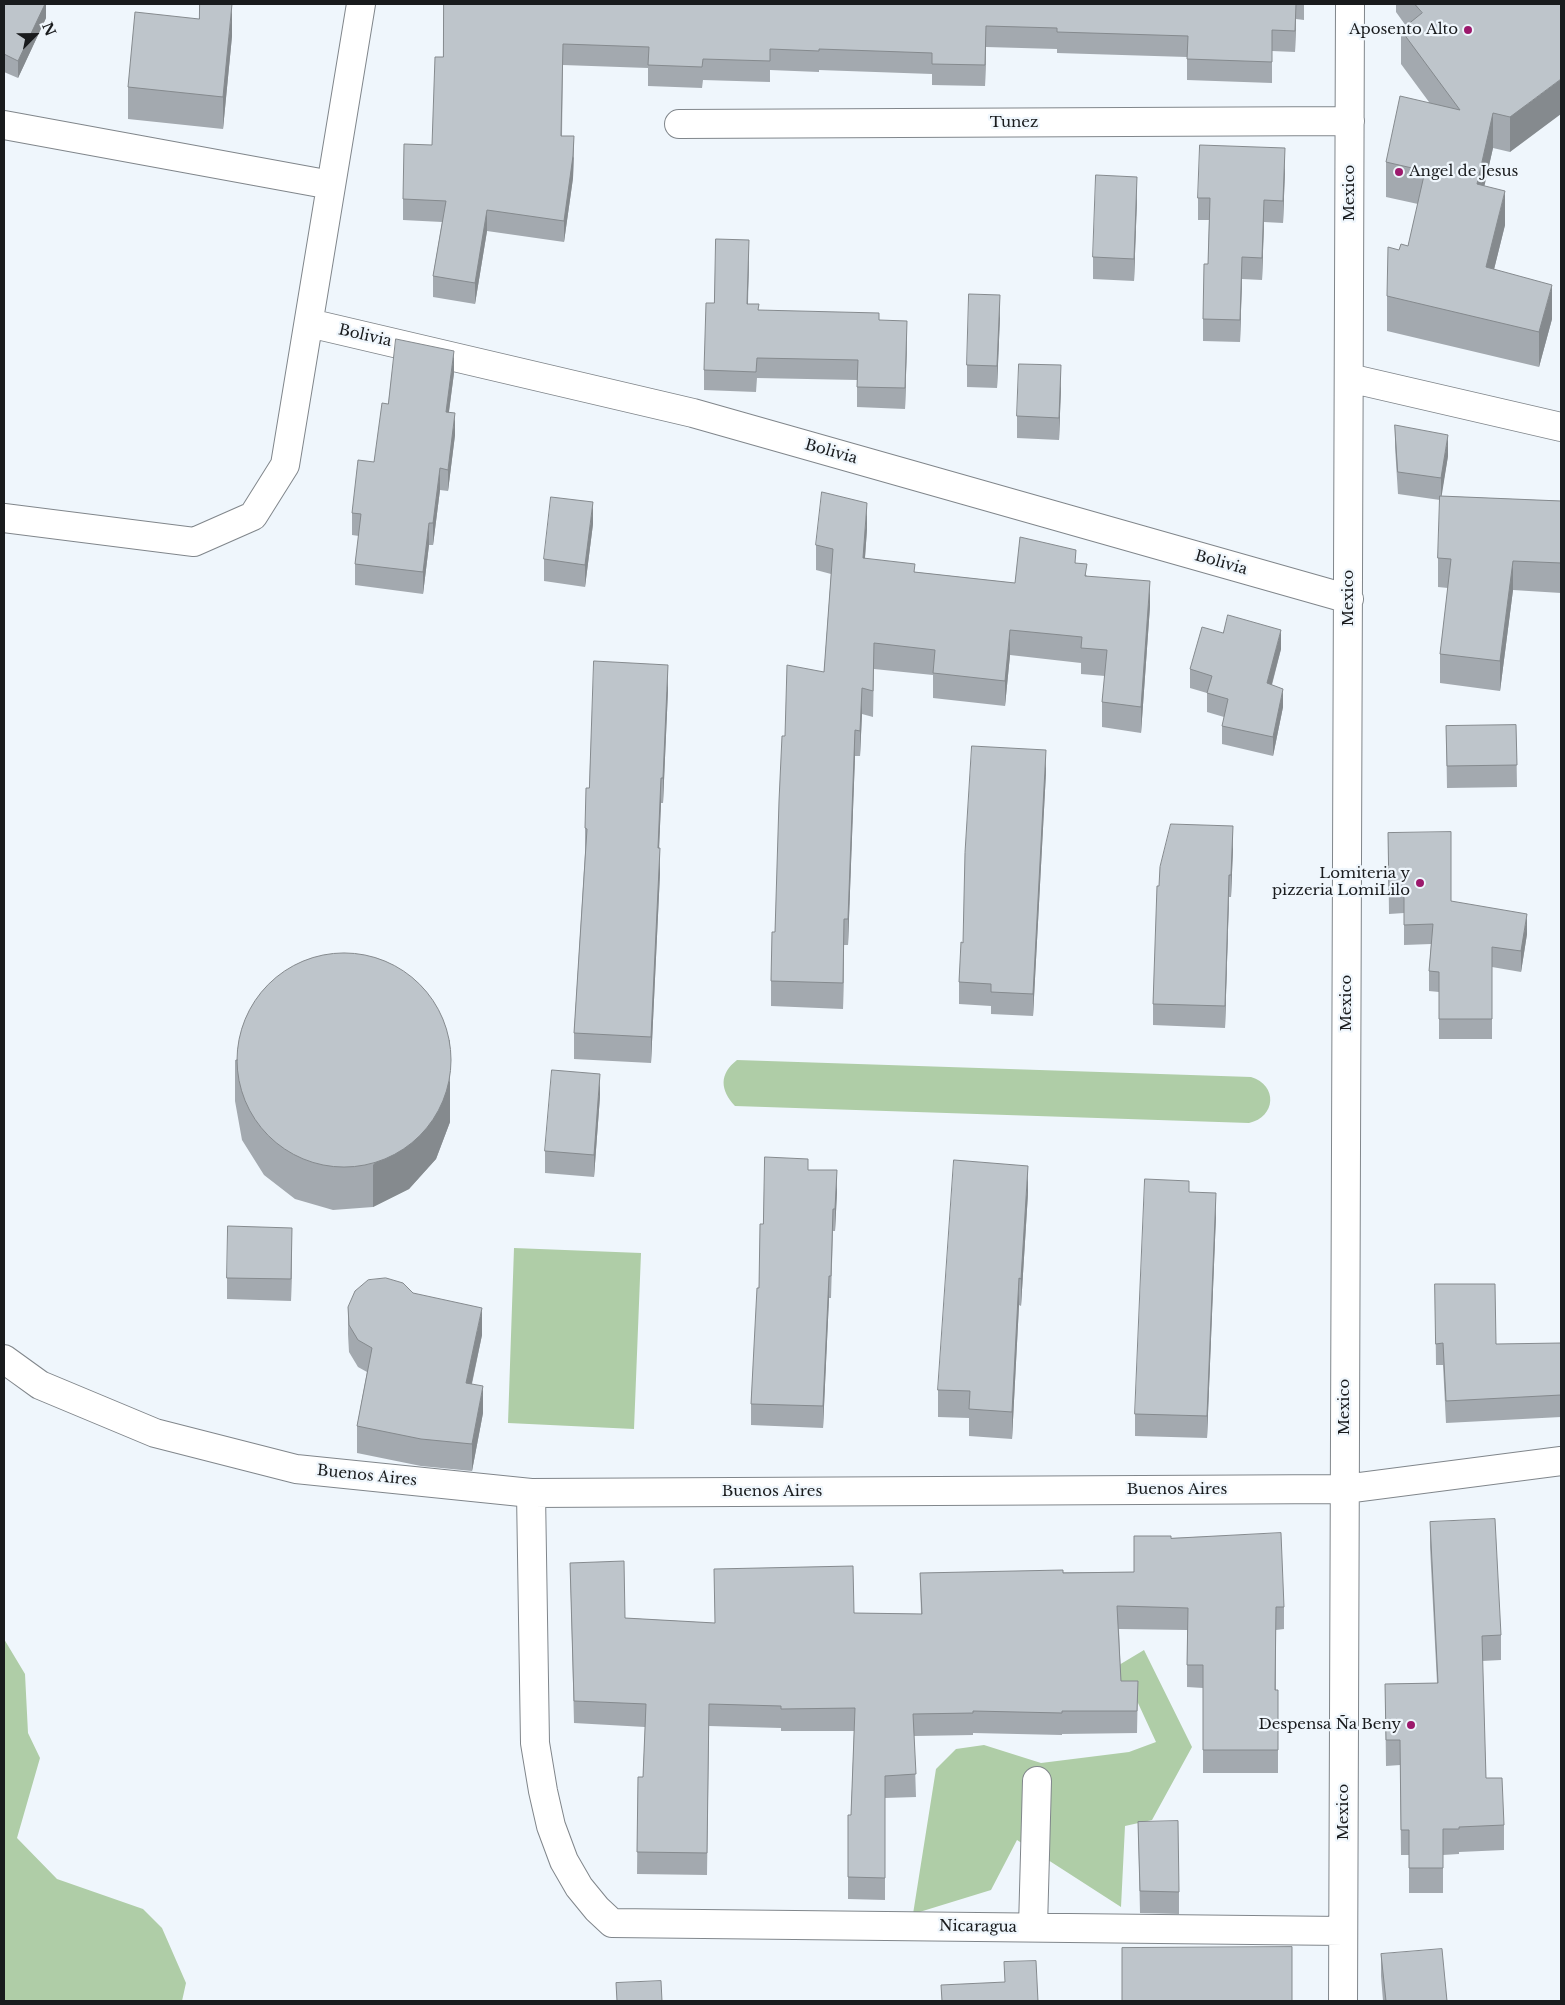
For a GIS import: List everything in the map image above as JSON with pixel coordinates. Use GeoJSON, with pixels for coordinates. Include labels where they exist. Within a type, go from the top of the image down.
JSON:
{"type":"FeatureCollection","features":[{"type":"Feature","properties":{"kind":"street"},"geometry":{"type":"LineString","coordinates":[[4,518],[194,542],[253,516],[285,464],[361,4]]}},
{"type":"Feature","properties":{"kind":"street","name":"Mexico"},"geometry":{"type":"LineString","coordinates":[[1343,2001],[1350,4]]}},
{"type":"Feature","properties":{"kind":"street","name":"Tunez"},"geometry":{"type":"LineString","coordinates":[[678,124],[1350,121]]}},
{"type":"Feature","properties":{"kind":"street"},"geometry":{"type":"LineString","coordinates":[[4,125],[332,185]]}},
{"type":"Feature","properties":{"kind":"street","name":"Bolivia"},"geometry":{"type":"LineString","coordinates":[[308,323],[693,413],[1349,599]]}},
{"type":"Feature","properties":{"kind":"street"},"geometry":{"type":"LineString","coordinates":[[1349,378],[1561,427]]}},
{"type":"Feature","properties":{"kind":"street","name":"Buenos Aires"},"geometry":{"type":"LineString","coordinates":[[4,1359],[40,1385],[155,1433],[296,1469],[531,1493],[1345,1489],[1561,1461]]}},
{"type":"Feature","properties":{"kind":"street","name":"Nicaragua"},"geometry":{"type":"LineString","coordinates":[[531,1493],[535,1744],[543,1791],[551,1826],[564,1861],[579,1887],[596,1909],[612,1923],[1343,1930]]}},
{"type":"Feature","properties":{"kind":"street"},"geometry":{"type":"LineString","coordinates":[[1033,1927],[1037,1781]]}},
{"type":"Feature","properties":{"kind":"green space"},"geometry":{"type":"Polygon","coordinates":[[[737,1060],[1251,1077],[1260,1081],[1266,1087],[1270,1101],[1269,1108],[1264,1114],[1258,1120],[1249,1123],[735,1106],[726,1094],[724,1082],[727,1071],[737,1060]]]}},
{"type":"Feature","properties":{"kind":"green space"},"geometry":{"type":"Polygon","coordinates":[[[514,1248],[641,1253],[634,1429],[508,1423],[514,1248]]]}},
{"type":"Feature","properties":{"kind":"green space"},"geometry":{"type":"Polygon","coordinates":[[[4,1639],[25,1674],[28,1733],[40,1758],[17,1838],[57,1879],[143,1909],[162,1928],[186,1983],[182,2001],[4,2001],[4,1639]]]}},
{"type":"Feature","properties":{"kind":"green space"},"geometry":{"type":"Polygon","coordinates":[[[1144,1650],[1192,1747],[1152,1820],[1125,1826],[1121,1907],[1017,1840],[991,1890],[913,1914],[936,1769],[956,1749],[984,1745],[1041,1763],[1129,1752],[1156,1742],[1138,1703],[1118,1682],[1119,1665],[1144,1650]]]}},
{"type":"Feature","properties":{"kind":"building"},"geometry":{"type":"Polygon","coordinates":[[[4,4],[45,4],[18,61],[4,54],[4,4]]]}},
{"type":"Feature","properties":{"kind":"building"},"geometry":{"type":"Polygon","coordinates":[[[200,4],[232,4],[223,97],[128,87],[135,12],[199,19],[200,4]]]}},
{"type":"Feature","properties":{"kind":"building"},"geometry":{"type":"Polygon","coordinates":[[[444,4],[1296,4],[1295,31],[1272,30],[1272,62],[1187,59],[1188,36],[1057,32],[1057,28],[986,26],[985,65],[932,64],[932,53],[770,49],[770,61],[703,59],[702,67],[648,65],[649,47],[563,44],[561,136],[574,136],[564,221],[487,210],[475,283],[433,276],[446,201],[403,199],[404,144],[432,145],[435,57],[443,57],[444,4]]]}},
{"type":"Feature","properties":{"kind":"building"},"geometry":{"type":"Polygon","coordinates":[[[1415,4],[1561,4],[1561,79],[1510,117],[1493,113],[1477,184],[1505,191],[1486,267],[1552,285],[1539,332],[1387,296],[1388,247],[1399,250],[1401,244],[1408,246],[1425,171],[1386,162],[1400,96],[1460,110],[1401,30],[1422,13],[1415,4]]]}},
{"type":"Feature","properties":{"kind":"building"},"geometry":{"type":"Polygon","coordinates":[[[1200,145],[1285,148],[1283,201],[1264,200],[1262,258],[1242,257],[1240,320],[1203,319],[1204,264],[1208,264],[1210,198],[1198,198],[1200,145]]]}},
{"type":"Feature","properties":{"kind":"building"},"geometry":{"type":"Polygon","coordinates":[[[1096,175],[1137,177],[1134,259],[1093,257],[1096,175]]]}},
{"type":"Feature","properties":{"kind":"building"},"geometry":{"type":"Polygon","coordinates":[[[716,239],[749,240],[747,304],[759,304],[758,310],[879,313],[879,320],[907,321],[905,388],[857,387],[858,360],[757,358],[756,372],[704,370],[706,303],[714,303],[716,239]]]}},
{"type":"Feature","properties":{"kind":"building"},"geometry":{"type":"Polygon","coordinates":[[[969,294],[1000,295],[997,366],[967,365],[969,294]]]}},
{"type":"Feature","properties":{"kind":"building"},"geometry":{"type":"Polygon","coordinates":[[[396,339],[454,351],[446,412],[455,413],[448,470],[440,468],[433,523],[429,523],[423,572],[355,564],[361,514],[352,513],[358,460],[374,462],[382,403],[388,404],[396,339]]]}},
{"type":"Feature","properties":{"kind":"building"},"geometry":{"type":"Polygon","coordinates":[[[1019,364],[1061,365],[1059,418],[1017,416],[1019,364]]]}},
{"type":"Feature","properties":{"kind":"building"},"geometry":{"type":"Polygon","coordinates":[[[1395,425],[1448,435],[1441,478],[1398,472],[1395,425]]]}},
{"type":"Feature","properties":{"kind":"building"},"geometry":{"type":"Polygon","coordinates":[[[822,492],[867,503],[863,558],[915,564],[914,572],[1015,583],[1020,537],[1076,550],[1075,563],[1087,564],[1085,576],[1150,581],[1141,707],[1102,702],[1107,650],[1081,648],[1082,637],[1010,630],[1005,681],[933,673],[935,650],[874,643],[873,691],[862,688],[860,731],[855,730],[848,919],[844,919],[843,983],[771,981],[772,932],[775,932],[782,736],[785,736],[787,665],[824,672],[833,549],[816,545],[822,492]]]}},
{"type":"Feature","properties":{"kind":"building"},"geometry":{"type":"Polygon","coordinates":[[[1440,496],[1561,501],[1561,563],[1513,561],[1500,661],[1440,654],[1451,559],[1438,558],[1440,496]]]}},
{"type":"Feature","properties":{"kind":"building"},"geometry":{"type":"Polygon","coordinates":[[[551,497],[593,502],[585,565],[544,559],[551,497]]]}},
{"type":"Feature","properties":{"kind":"building"},"geometry":{"type":"Polygon","coordinates":[[[1228,615],[1281,630],[1267,683],[1283,689],[1273,737],[1222,726],[1228,699],[1207,693],[1212,676],[1190,669],[1202,627],[1223,633],[1228,615]]]}},
{"type":"Feature","properties":{"kind":"building"},"geometry":{"type":"Polygon","coordinates":[[[594,661],[668,665],[663,778],[661,778],[658,848],[660,848],[651,1037],[574,1033],[587,829],[585,828],[586,788],[589,788],[594,661]]]}},
{"type":"Feature","properties":{"kind":"building"},"geometry":{"type":"Polygon","coordinates":[[[1516,725],[1517,765],[1447,766],[1446,726],[1516,725]]]}},
{"type":"Feature","properties":{"kind":"building"},"geometry":{"type":"Polygon","coordinates":[[[972,746],[1046,750],[1033,994],[991,992],[991,984],[959,982],[961,942],[963,943],[965,853],[972,746]]]}},
{"type":"Feature","properties":{"kind":"building"},"geometry":{"type":"Polygon","coordinates":[[[1171,824],[1233,826],[1231,875],[1229,875],[1225,1006],[1153,1004],[1157,886],[1159,886],[1160,867],[1171,824]]]}},
{"type":"Feature","properties":{"kind":"building"},"geometry":{"type":"Polygon","coordinates":[[[1451,832],[1451,901],[1527,914],[1521,951],[1492,947],[1492,1019],[1439,1019],[1439,972],[1429,971],[1433,924],[1404,925],[1404,893],[1389,893],[1388,833],[1451,832]]]}},
{"type":"Feature","properties":{"kind":"building"},"geometry":{"type":"Polygon","coordinates":[[[333,953],[355,953],[375,957],[395,965],[420,984],[439,1009],[447,1029],[451,1060],[447,1091],[439,1111],[420,1136],[395,1155],[375,1163],[355,1167],[333,1167],[313,1163],[293,1155],[276,1143],[261,1128],[249,1111],[241,1091],[237,1071],[237,1049],[241,1029],[249,1009],[261,992],[276,977],[293,965],[313,957],[333,953]]]}},
{"type":"Feature","properties":{"kind":"building"},"geometry":{"type":"Polygon","coordinates":[[[552,1070],[600,1074],[594,1155],[545,1151],[552,1070]]]}},
{"type":"Feature","properties":{"kind":"building"},"geometry":{"type":"Polygon","coordinates":[[[765,1157],[808,1159],[808,1170],[837,1170],[835,1209],[833,1209],[831,1276],[829,1276],[823,1406],[751,1404],[757,1288],[759,1288],[760,1224],[763,1224],[765,1157]]]}},
{"type":"Feature","properties":{"kind":"building"},"geometry":{"type":"Polygon","coordinates":[[[954,1160],[1028,1166],[1021,1279],[1019,1278],[1012,1412],[969,1409],[970,1391],[938,1390],[954,1160]]]}},
{"type":"Feature","properties":{"kind":"building"},"geometry":{"type":"Polygon","coordinates":[[[1145,1179],[1189,1181],[1189,1192],[1216,1193],[1207,1416],[1135,1414],[1145,1179]]]}},
{"type":"Feature","properties":{"kind":"building"},"geometry":{"type":"Polygon","coordinates":[[[228,1226],[292,1228],[291,1279],[227,1278],[228,1226]]]}},
{"type":"Feature","properties":{"kind":"building"},"geometry":{"type":"Polygon","coordinates":[[[386,1278],[403,1283],[413,1293],[482,1308],[466,1383],[483,1386],[472,1444],[421,1439],[357,1426],[372,1348],[358,1340],[349,1325],[348,1307],[355,1291],[368,1280],[386,1278]]]}},
{"type":"Feature","properties":{"kind":"building"},"geometry":{"type":"Polygon","coordinates":[[[1435,1284],[1495,1284],[1496,1344],[1561,1343],[1561,1395],[1446,1401],[1443,1343],[1436,1344],[1435,1284]]]}},
{"type":"Feature","properties":{"kind":"building"},"geometry":{"type":"Polygon","coordinates":[[[1495,1519],[1501,1635],[1482,1636],[1486,1778],[1502,1778],[1504,1825],[1443,1829],[1443,1868],[1409,1868],[1409,1830],[1401,1830],[1400,1740],[1386,1740],[1385,1684],[1438,1683],[1430,1522],[1495,1519]]]}},
{"type":"Feature","properties":{"kind":"building"},"geometry":{"type":"Polygon","coordinates":[[[1281,1533],[1284,1607],[1276,1607],[1275,1690],[1278,1690],[1278,1750],[1203,1750],[1203,1665],[1187,1665],[1188,1608],[1117,1606],[1121,1681],[1138,1681],[1137,1711],[1062,1711],[1062,1713],[973,1711],[973,1713],[913,1714],[916,1774],[885,1776],[885,1878],[848,1877],[848,1815],[851,1815],[855,1708],[781,1709],[781,1706],[709,1704],[707,1853],[637,1852],[638,1777],[643,1777],[646,1704],[574,1701],[570,1563],[624,1561],[625,1618],[715,1623],[714,1569],[853,1566],[854,1613],[922,1614],[920,1573],[1063,1570],[1063,1573],[1134,1572],[1134,1536],[1171,1536],[1171,1538],[1281,1533]]]}},
{"type":"Feature","properties":{"kind":"building"},"geometry":{"type":"Polygon","coordinates":[[[1178,1821],[1179,1892],[1140,1891],[1138,1822],[1178,1821]]]}},
{"type":"Feature","properties":{"kind":"building"},"geometry":{"type":"Polygon","coordinates":[[[1292,1947],[1292,2001],[1122,2001],[1122,1948],[1292,1947]]]}},
{"type":"Feature","properties":{"kind":"building"},"geometry":{"type":"Polygon","coordinates":[[[1442,1949],[1447,2001],[1386,2001],[1381,1954],[1442,1949]]]}},
{"type":"Feature","properties":{"kind":"building"},"geometry":{"type":"Polygon","coordinates":[[[1036,1961],[1038,2001],[942,2001],[941,1985],[1005,1982],[1004,1962],[1036,1961]]]}},
{"type":"Feature","properties":{"kind":"building"},"geometry":{"type":"Polygon","coordinates":[[[661,1981],[662,2001],[617,2001],[616,1983],[661,1981]]]}},
{"type":"Feature","properties":{"kind":"place","name":"Aposento Alto"},"geometry":{"type":"Point","coordinates":[1468,30]}},
{"type":"Feature","properties":{"kind":"place","name":"Angel de Jesus"},"geometry":{"type":"Point","coordinates":[1399,172]}},
{"type":"Feature","properties":{"kind":"place","name":"Lomiteria y pizzeria LomiLilo"},"geometry":{"type":"Point","coordinates":[1420,883]}},
{"type":"Feature","properties":{"kind":"place","name":"Despensa Ña Beny"},"geometry":{"type":"Point","coordinates":[1411,1725]}}]}
